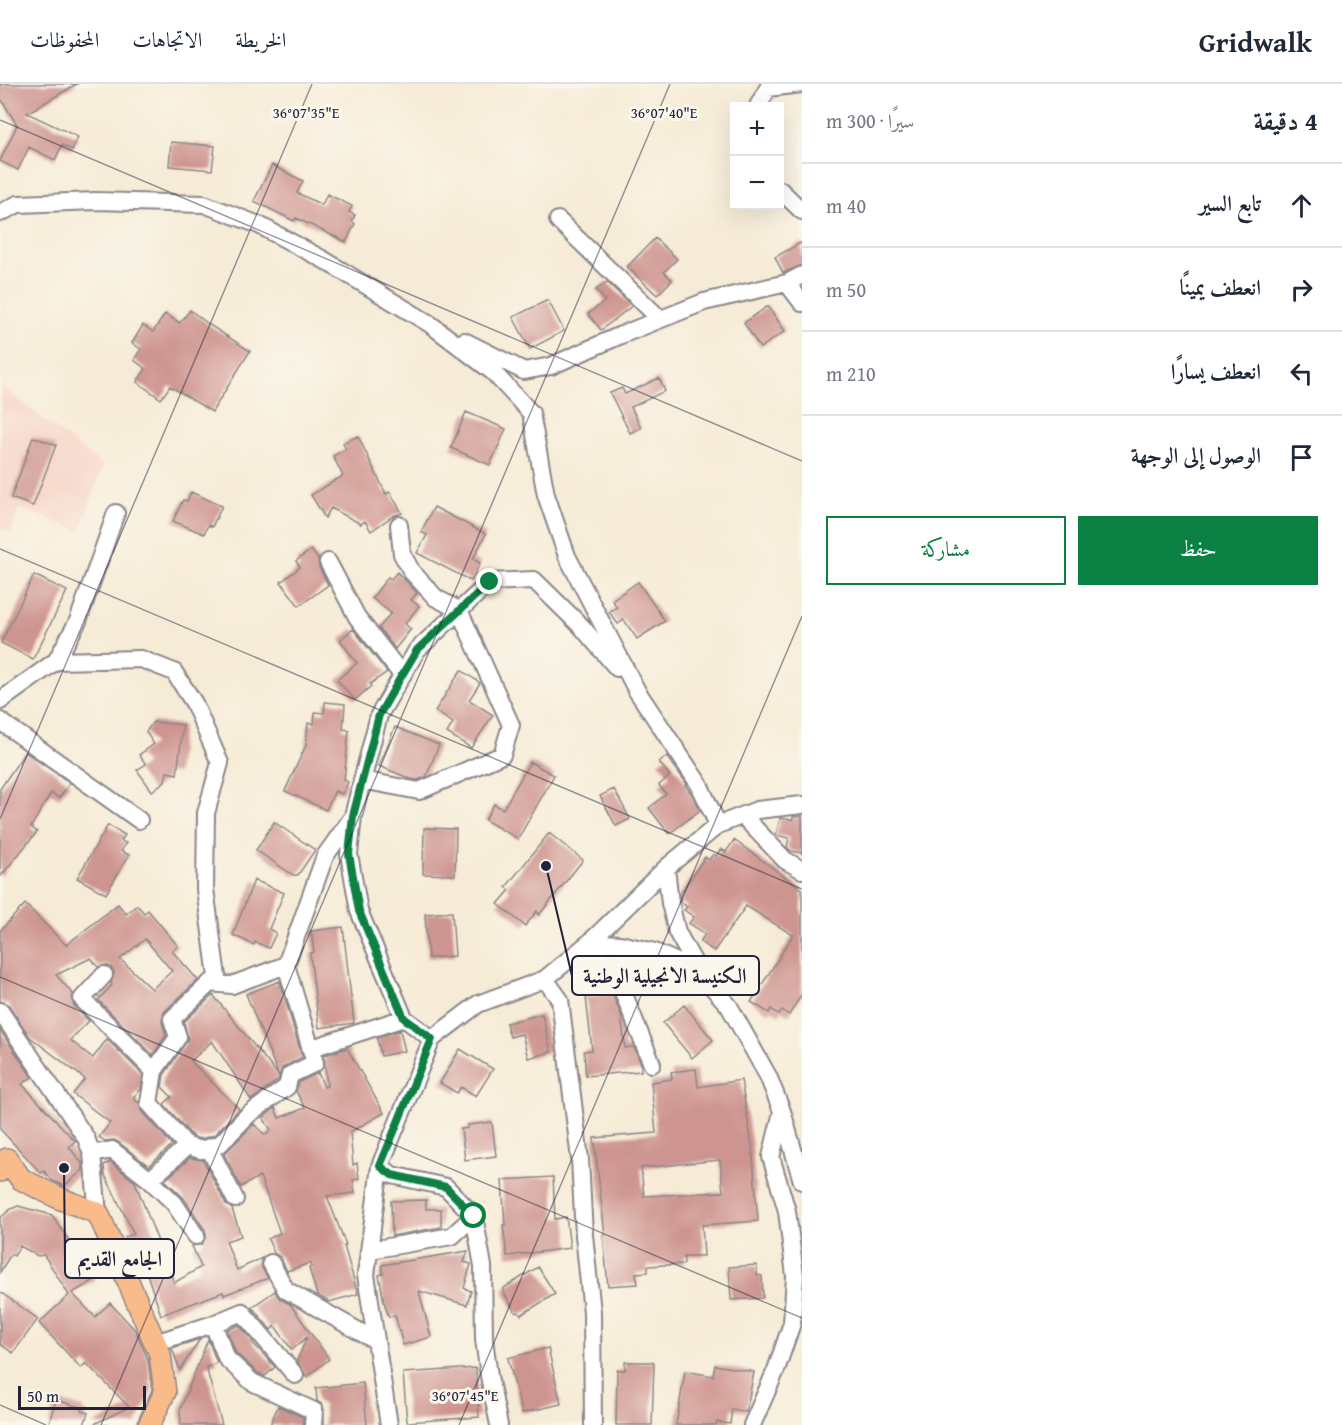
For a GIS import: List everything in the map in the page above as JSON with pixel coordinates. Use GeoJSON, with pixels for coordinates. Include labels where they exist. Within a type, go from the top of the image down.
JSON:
{"type":"FeatureCollection","features":[{"type":"Feature","properties":{"kind":"main road"},"geometry":{"type":"LineString","coordinates":[[2,1161],[21,1179],[61,1199],[98,1213],[160,1354],[165,1392],[150,1425]]}},
{"type":"Feature","properties":{"kind":"street"},"geometry":{"type":"LineString","coordinates":[[760,102],[768,88],[802,84]]}},
{"type":"Feature","properties":{"kind":"street"},"geometry":{"type":"LineString","coordinates":[[784,194],[802,211]]}},
{"type":"Feature","properties":{"kind":"street"},"geometry":{"type":"LineString","coordinates":[[0,213],[18,204],[96,201],[204,204],[259,225],[324,260],[430,324],[524,371],[551,366],[704,302],[795,279],[802,303]]}},
{"type":"Feature","properties":{"kind":"street"},"geometry":{"type":"LineString","coordinates":[[558,220],[660,320]]}},
{"type":"Feature","properties":{"kind":"street"},"geometry":{"type":"LineString","coordinates":[[430,324],[493,372],[531,412],[546,495],[567,556],[637,691],[699,784],[718,825]]}},
{"type":"Feature","properties":{"kind":"street"},"geometry":{"type":"LineString","coordinates":[[0,701],[56,661],[78,621],[116,513]]}},
{"type":"Feature","properties":{"kind":"street"},"geometry":{"type":"LineString","coordinates":[[362,780],[419,791],[502,754],[511,725],[459,610],[436,598],[412,572],[402,554],[399,525]]}},
{"type":"Feature","properties":{"kind":"street"},"geometry":{"type":"LineString","coordinates":[[328,562],[357,618],[402,675]]}},
{"type":"Feature","properties":{"kind":"street"},"geometry":{"type":"LineString","coordinates":[[432,1039],[404,1018],[359,911],[349,854],[353,816],[379,715],[402,675],[417,650],[490,582],[534,580],[581,626],[637,691]]}},
{"type":"Feature","properties":{"kind":"street"},"geometry":{"type":"LineString","coordinates":[[56,661],[141,659],[174,672],[194,703],[220,763],[206,813],[205,889],[218,984]]}},
{"type":"Feature","properties":{"kind":"street"},"geometry":{"type":"LineString","coordinates":[[0,721],[139,820]]}},
{"type":"Feature","properties":{"kind":"street"},"geometry":{"type":"LineString","coordinates":[[389,1425],[366,1275],[380,1166],[432,1039],[478,1004],[545,979],[590,942],[666,868],[718,825],[757,810],[802,805]]}},
{"type":"Feature","properties":{"kind":"street"},"geometry":{"type":"LineString","coordinates":[[286,965],[232,985],[210,983],[172,1019],[178,1037],[154,1071],[149,1103],[187,1146],[201,1150],[220,1144],[248,1115],[287,1087],[290,1075],[315,1063],[286,965],[325,856],[353,816]]}},
{"type":"Feature","properties":{"kind":"street"},"geometry":{"type":"LineString","coordinates":[[743,816],[785,860],[802,870]]}},
{"type":"Feature","properties":{"kind":"street"},"geometry":{"type":"LineString","coordinates":[[666,868],[670,903],[677,932],[699,972],[729,1006],[768,1076],[782,1111],[802,1181]]}},
{"type":"Feature","properties":{"kind":"street"},"geometry":{"type":"LineString","coordinates":[[590,942],[620,944],[656,952],[699,972]]}},
{"type":"Feature","properties":{"kind":"street"},"geometry":{"type":"LineString","coordinates":[[590,942],[619,982],[652,1064]]}},
{"type":"Feature","properties":{"kind":"street"},"geometry":{"type":"LineString","coordinates":[[104,975],[82,999],[154,1071]]}},
{"type":"Feature","properties":{"kind":"street"},"geometry":{"type":"LineString","coordinates":[[545,979],[560,1000],[580,1159],[584,1235],[592,1312],[593,1425]]}},
{"type":"Feature","properties":{"kind":"street"},"geometry":{"type":"LineString","coordinates":[[0,1011],[86,1138],[92,1154],[98,1213]]}},
{"type":"Feature","properties":{"kind":"street"},"geometry":{"type":"LineString","coordinates":[[312,1048],[404,1018]]}},
{"type":"Feature","properties":{"kind":"street"},"geometry":{"type":"LineString","coordinates":[[752,1425],[776,1370],[792,1323],[795,1276],[787,1211],[771,1157],[782,1111]]}},
{"type":"Feature","properties":{"kind":"street"},"geometry":{"type":"LineString","coordinates":[[150,1180],[187,1146]]}},
{"type":"Feature","properties":{"kind":"street"},"geometry":{"type":"LineString","coordinates":[[209,1148],[235,1199]]}},
{"type":"Feature","properties":{"kind":"street"},"geometry":{"type":"LineString","coordinates":[[92,1154],[112,1150],[150,1180],[174,1203],[196,1236]]}},
{"type":"Feature","properties":{"kind":"street"},"geometry":{"type":"LineString","coordinates":[[380,1166],[392,1175],[446,1187],[474,1216],[483,1266],[484,1339],[499,1425]]}},
{"type":"Feature","properties":{"kind":"street"},"geometry":{"type":"LineString","coordinates":[[370,1250],[452,1236],[474,1216]]}},
{"type":"Feature","properties":{"kind":"street"},"geometry":{"type":"LineString","coordinates":[[271,1263],[286,1290],[376,1341]]}},
{"type":"Feature","properties":{"kind":"street"},"geometry":{"type":"LineString","coordinates":[[155,1343],[242,1312],[295,1375]]}},
{"type":"Feature","properties":{"kind":"street"},"geometry":{"type":"LineString","coordinates":[[213,1324],[227,1359],[252,1382],[314,1411],[313,1425]]}},
{"type":"Feature","properties":{"kind":"shaded area"},"geometry":{"type":"Polygon","coordinates":[[[0,385],[103,466],[80,531],[19,508],[11,532],[0,528],[0,385]]]}},
{"type":"Feature","properties":{"kind":"building"},"geometry":{"type":"Polygon","coordinates":[[[0,84],[77,84],[27,113],[78,137],[72,150],[62,145],[55,160],[29,147],[18,170],[0,161],[17,125],[0,97],[0,84]]]}},
{"type":"Feature","properties":{"kind":"building"},"geometry":{"type":"Polygon","coordinates":[[[171,142],[215,146],[212,170],[169,166],[171,142]]]}},
{"type":"Feature","properties":{"kind":"building"},"geometry":{"type":"Polygon","coordinates":[[[272,165],[303,181],[297,193],[322,205],[327,194],[352,206],[349,212],[355,215],[352,221],[355,224],[346,242],[296,218],[294,221],[254,201],[272,165]]]}},
{"type":"Feature","properties":{"kind":"building"},"geometry":{"type":"Polygon","coordinates":[[[655,238],[677,259],[664,272],[672,280],[657,295],[627,267],[655,238]]]}},
{"type":"Feature","properties":{"kind":"building"},"geometry":{"type":"Polygon","coordinates":[[[802,242],[802,265],[783,273],[775,257],[802,242]]]}},
{"type":"Feature","properties":{"kind":"building"},"geometry":{"type":"Polygon","coordinates":[[[607,282],[632,306],[601,330],[588,314],[605,301],[596,290],[607,282]]]}},
{"type":"Feature","properties":{"kind":"building"},"geometry":{"type":"Polygon","coordinates":[[[548,300],[564,331],[530,349],[513,317],[548,300]]]}},
{"type":"Feature","properties":{"kind":"building"},"geometry":{"type":"Polygon","coordinates":[[[768,306],[785,331],[760,348],[744,323],[768,306]]]}},
{"type":"Feature","properties":{"kind":"building"},"geometry":{"type":"Polygon","coordinates":[[[190,310],[250,351],[212,412],[170,386],[161,399],[137,382],[146,369],[134,360],[141,349],[132,343],[143,325],[153,332],[165,314],[180,323],[190,310]]]}},
{"type":"Feature","properties":{"kind":"building"},"geometry":{"type":"Polygon","coordinates":[[[659,378],[665,391],[631,407],[641,428],[630,433],[610,393],[622,388],[625,394],[659,378]]]}},
{"type":"Feature","properties":{"kind":"building"},"geometry":{"type":"Polygon","coordinates":[[[466,412],[506,429],[490,465],[451,448],[466,412]]]}},
{"type":"Feature","properties":{"kind":"building"},"geometry":{"type":"Polygon","coordinates":[[[358,436],[386,494],[390,492],[402,513],[393,516],[371,531],[365,521],[361,524],[331,508],[325,518],[311,495],[343,476],[333,456],[346,449],[343,443],[358,436]]]}},
{"type":"Feature","properties":{"kind":"building"},"geometry":{"type":"Polygon","coordinates":[[[33,437],[56,445],[33,506],[11,498],[33,437]]]}},
{"type":"Feature","properties":{"kind":"building"},"geometry":{"type":"Polygon","coordinates":[[[191,492],[222,506],[212,527],[208,525],[204,534],[173,521],[183,500],[187,501],[191,492]]]}},
{"type":"Feature","properties":{"kind":"building"},"geometry":{"type":"Polygon","coordinates":[[[434,507],[486,534],[473,559],[480,563],[471,581],[417,553],[427,535],[421,532],[434,507]]]}},
{"type":"Feature","properties":{"kind":"building"},"geometry":{"type":"Polygon","coordinates":[[[311,550],[318,559],[319,567],[328,585],[299,606],[281,582],[300,567],[296,561],[311,550]]]}},
{"type":"Feature","properties":{"kind":"building"},"geometry":{"type":"Polygon","coordinates":[[[397,572],[417,593],[411,600],[419,606],[405,624],[411,629],[395,649],[379,628],[391,613],[372,598],[388,577],[391,579],[397,572]]]}},
{"type":"Feature","properties":{"kind":"building"},"geometry":{"type":"Polygon","coordinates":[[[34,575],[67,591],[33,659],[1,643],[34,575]]]}},
{"type":"Feature","properties":{"kind":"building"},"geometry":{"type":"Polygon","coordinates":[[[638,582],[665,621],[637,639],[624,620],[618,624],[609,612],[617,607],[612,600],[638,582]]]}},
{"type":"Feature","properties":{"kind":"building"},"geometry":{"type":"Polygon","coordinates":[[[353,629],[387,672],[370,684],[371,686],[355,700],[337,680],[357,663],[340,640],[353,629]]]}},
{"type":"Feature","properties":{"kind":"building"},"geometry":{"type":"Polygon","coordinates":[[[461,670],[480,683],[469,700],[493,715],[471,748],[447,733],[453,723],[435,711],[461,670]]]}},
{"type":"Feature","properties":{"kind":"building"},"geometry":{"type":"Polygon","coordinates":[[[325,702],[345,704],[343,729],[349,730],[344,780],[348,782],[342,794],[335,791],[326,810],[285,791],[306,745],[308,723],[314,724],[315,712],[324,713],[325,702]]]}},
{"type":"Feature","properties":{"kind":"building"},"geometry":{"type":"Polygon","coordinates":[[[153,722],[183,725],[177,774],[167,772],[165,781],[152,791],[137,770],[146,764],[139,755],[154,744],[146,732],[153,722]]]}},
{"type":"Feature","properties":{"kind":"building"},"geometry":{"type":"Polygon","coordinates":[[[395,727],[439,745],[426,777],[418,780],[411,779],[379,766],[395,727]]]}},
{"type":"Feature","properties":{"kind":"building"},"geometry":{"type":"Polygon","coordinates":[[[25,752],[70,783],[59,798],[51,793],[31,827],[37,832],[0,877],[0,789],[25,752]]]}},
{"type":"Feature","properties":{"kind":"building"},"geometry":{"type":"Polygon","coordinates":[[[667,756],[687,784],[685,785],[700,810],[669,834],[649,808],[666,794],[659,785],[670,776],[659,762],[667,756]]]}},
{"type":"Feature","properties":{"kind":"building"},"geometry":{"type":"Polygon","coordinates":[[[530,762],[554,775],[518,839],[485,820],[494,804],[503,809],[530,762]]]}},
{"type":"Feature","properties":{"kind":"building"},"geometry":{"type":"Polygon","coordinates":[[[614,789],[630,819],[616,826],[600,796],[614,789]]]}},
{"type":"Feature","properties":{"kind":"building"},"geometry":{"type":"Polygon","coordinates":[[[802,816],[802,853],[791,851],[787,847],[789,838],[776,835],[780,818],[793,820],[793,817],[802,816]]]}},
{"type":"Feature","properties":{"kind":"building"},"geometry":{"type":"Polygon","coordinates":[[[274,822],[315,850],[298,875],[293,875],[256,850],[274,822]]]}},
{"type":"Feature","properties":{"kind":"building"},"geometry":{"type":"Polygon","coordinates":[[[108,825],[125,835],[121,841],[126,843],[121,851],[129,855],[106,894],[77,878],[108,825]]]}},
{"type":"Feature","properties":{"kind":"building"},"geometry":{"type":"Polygon","coordinates":[[[424,828],[456,829],[455,875],[423,874],[424,828]]]}},
{"type":"Feature","properties":{"kind":"building"},"geometry":{"type":"Polygon","coordinates":[[[549,833],[583,860],[539,915],[537,911],[525,926],[498,904],[510,890],[506,887],[549,833]]]}},
{"type":"Feature","properties":{"kind":"building"},"geometry":{"type":"Polygon","coordinates":[[[734,840],[802,889],[802,994],[789,1015],[782,1010],[779,1015],[771,1009],[769,1013],[751,1002],[793,935],[746,906],[714,951],[700,942],[705,934],[689,923],[694,917],[684,910],[687,907],[681,902],[680,894],[705,857],[709,860],[721,849],[726,852],[734,840]]]}},
{"type":"Feature","properties":{"kind":"building"},"geometry":{"type":"Polygon","coordinates":[[[254,880],[284,893],[269,929],[276,933],[269,948],[255,942],[254,945],[233,935],[254,880]]]}},
{"type":"Feature","properties":{"kind":"building"},"geometry":{"type":"Polygon","coordinates":[[[25,904],[66,945],[118,904],[126,914],[137,905],[144,913],[148,910],[178,946],[172,951],[198,980],[164,1012],[162,1022],[166,1035],[153,1055],[98,1000],[112,985],[114,972],[111,967],[106,965],[98,967],[91,958],[56,975],[73,994],[74,1006],[89,1021],[70,1040],[93,1058],[107,1039],[143,1075],[141,1089],[133,1098],[172,1145],[149,1166],[118,1142],[105,1141],[99,1137],[110,1123],[73,1094],[85,1079],[30,1037],[9,1005],[0,1001],[0,931],[25,904]],[[145,939],[120,959],[152,989],[172,971],[145,939]]]}},
{"type":"Feature","properties":{"kind":"building"},"geometry":{"type":"Polygon","coordinates":[[[452,912],[455,956],[428,958],[425,914],[452,912]]]}},
{"type":"Feature","properties":{"kind":"building"},"geometry":{"type":"Polygon","coordinates":[[[343,927],[354,1023],[319,1028],[310,953],[314,952],[311,931],[343,927]]]}},
{"type":"Feature","properties":{"kind":"building"},"geometry":{"type":"Polygon","coordinates":[[[280,981],[302,1057],[282,1068],[278,1080],[251,1100],[212,1041],[191,1061],[239,1109],[214,1135],[201,1139],[193,1137],[164,1104],[172,1097],[162,1087],[164,1075],[188,1039],[184,1022],[213,995],[279,1076],[246,994],[280,981]]]}},
{"type":"Feature","properties":{"kind":"building"},"geometry":{"type":"Polygon","coordinates":[[[612,994],[621,1014],[625,1048],[634,1047],[641,1064],[641,1071],[586,1076],[584,1051],[592,1050],[586,997],[612,994]]]}},
{"type":"Feature","properties":{"kind":"building"},"geometry":{"type":"Polygon","coordinates":[[[684,1005],[713,1040],[692,1058],[663,1023],[684,1005]]]}},
{"type":"Feature","properties":{"kind":"building"},"geometry":{"type":"Polygon","coordinates":[[[542,1014],[551,1052],[528,1058],[522,1034],[510,1037],[506,1023],[542,1014]]]}},
{"type":"Feature","properties":{"kind":"building"},"geometry":{"type":"Polygon","coordinates":[[[0,1030],[32,1077],[22,1084],[75,1141],[69,1147],[82,1163],[83,1170],[64,1186],[53,1181],[44,1171],[41,1173],[0,1129],[0,1030]]]}},
{"type":"Feature","properties":{"kind":"building"},"geometry":{"type":"Polygon","coordinates":[[[400,1030],[405,1051],[381,1056],[377,1038],[400,1030]]]}},
{"type":"Feature","properties":{"kind":"building"},"geometry":{"type":"Polygon","coordinates":[[[347,1048],[384,1113],[350,1132],[353,1165],[357,1163],[359,1179],[353,1180],[355,1193],[327,1196],[346,1245],[344,1246],[358,1294],[329,1302],[317,1295],[309,1268],[312,1266],[310,1263],[287,1271],[280,1257],[274,1253],[268,1239],[280,1233],[260,1176],[241,1187],[224,1154],[254,1124],[265,1135],[271,1130],[263,1118],[275,1108],[279,1118],[305,1108],[296,1091],[299,1082],[318,1073],[324,1087],[327,1086],[324,1055],[347,1048]]]}},
{"type":"Feature","properties":{"kind":"building"},"geometry":{"type":"Polygon","coordinates":[[[460,1049],[493,1069],[476,1096],[461,1087],[457,1093],[440,1083],[460,1049]]]}},
{"type":"Feature","properties":{"kind":"building"},"geometry":{"type":"Polygon","coordinates":[[[696,1069],[698,1087],[741,1080],[752,1145],[758,1221],[702,1225],[704,1256],[684,1256],[684,1264],[648,1266],[648,1272],[636,1273],[638,1284],[608,1286],[603,1235],[605,1235],[594,1138],[656,1133],[651,1082],[672,1079],[671,1072],[696,1069]],[[720,1160],[641,1168],[644,1196],[723,1192],[720,1160]]]}},
{"type":"Feature","properties":{"kind":"building"},"geometry":{"type":"Polygon","coordinates":[[[492,1122],[496,1156],[465,1160],[461,1129],[468,1128],[468,1125],[492,1122]]]}},
{"type":"Feature","properties":{"kind":"building"},"geometry":{"type":"Polygon","coordinates":[[[190,1158],[203,1160],[226,1204],[232,1209],[241,1236],[226,1241],[237,1270],[262,1258],[262,1268],[268,1278],[161,1315],[146,1271],[139,1273],[125,1237],[134,1234],[105,1175],[104,1165],[110,1162],[135,1182],[174,1283],[201,1267],[192,1246],[202,1244],[206,1236],[205,1230],[183,1197],[165,1180],[190,1158]]]}},
{"type":"Feature","properties":{"kind":"building"},"geometry":{"type":"Polygon","coordinates":[[[553,1177],[555,1219],[566,1217],[570,1248],[507,1256],[503,1225],[505,1225],[502,1180],[553,1177]]]}},
{"type":"Feature","properties":{"kind":"building"},"geometry":{"type":"Polygon","coordinates":[[[426,1200],[426,1209],[441,1209],[441,1227],[392,1236],[391,1201],[426,1200]]]}},
{"type":"Feature","properties":{"kind":"building"},"geometry":{"type":"Polygon","coordinates":[[[18,1206],[52,1215],[95,1280],[72,1293],[95,1317],[110,1303],[136,1331],[148,1360],[152,1390],[136,1425],[92,1425],[129,1407],[86,1363],[81,1368],[39,1323],[69,1295],[44,1255],[38,1256],[20,1246],[14,1256],[11,1254],[0,1272],[0,1218],[18,1206]]]}},
{"type":"Feature","properties":{"kind":"building"},"geometry":{"type":"Polygon","coordinates":[[[468,1251],[464,1262],[471,1264],[464,1288],[471,1291],[467,1305],[419,1291],[431,1337],[403,1345],[395,1315],[389,1317],[384,1302],[379,1275],[383,1274],[382,1265],[468,1251]]]}},
{"type":"Feature","properties":{"kind":"building"},"geometry":{"type":"Polygon","coordinates":[[[757,1265],[757,1275],[762,1276],[763,1298],[731,1300],[729,1267],[757,1265]]]}},
{"type":"Feature","properties":{"kind":"building"},"geometry":{"type":"Polygon","coordinates":[[[538,1267],[555,1294],[521,1315],[516,1313],[504,1293],[504,1288],[538,1267]]]}},
{"type":"Feature","properties":{"kind":"building"},"geometry":{"type":"Polygon","coordinates":[[[275,1291],[280,1299],[290,1304],[329,1359],[307,1377],[297,1361],[307,1337],[292,1350],[275,1326],[271,1330],[252,1307],[275,1291]]]}},
{"type":"Feature","properties":{"kind":"building"},"geometry":{"type":"Polygon","coordinates":[[[0,1292],[38,1319],[13,1353],[0,1344],[0,1292]]]}},
{"type":"Feature","properties":{"kind":"building"},"geometry":{"type":"Polygon","coordinates":[[[239,1325],[275,1367],[265,1376],[258,1373],[236,1353],[227,1330],[239,1325]]]}},
{"type":"Feature","properties":{"kind":"building"},"geometry":{"type":"Polygon","coordinates":[[[200,1339],[180,1370],[172,1348],[200,1339]]]}},
{"type":"Feature","properties":{"kind":"building"},"geometry":{"type":"Polygon","coordinates":[[[208,1339],[217,1363],[206,1367],[222,1425],[181,1425],[180,1410],[208,1339]]]}},
{"type":"Feature","properties":{"kind":"building"},"geometry":{"type":"Polygon","coordinates":[[[548,1348],[561,1404],[522,1413],[508,1358],[548,1348]]]}},
{"type":"Feature","properties":{"kind":"building"},"geometry":{"type":"Polygon","coordinates":[[[625,1362],[654,1362],[652,1425],[616,1425],[617,1370],[625,1370],[625,1362]]]}},
{"type":"Feature","properties":{"kind":"building"},"geometry":{"type":"Polygon","coordinates":[[[715,1365],[754,1372],[746,1412],[732,1409],[730,1424],[717,1422],[716,1425],[676,1425],[685,1371],[713,1376],[715,1365]]]}},
{"type":"Feature","properties":{"kind":"building"},"geometry":{"type":"Polygon","coordinates":[[[476,1368],[479,1417],[407,1422],[403,1373],[476,1368]]]}},
{"type":"Feature","properties":{"kind":"building"},"geometry":{"type":"Polygon","coordinates":[[[363,1383],[367,1425],[324,1425],[323,1405],[317,1401],[316,1388],[363,1383]]]}},
{"type":"Feature","properties":{"kind":"building"},"geometry":{"type":"Polygon","coordinates":[[[56,1400],[83,1408],[82,1411],[88,1413],[84,1425],[48,1425],[56,1400]]]}},
{"type":"Feature","properties":{"kind":"building"},"geometry":{"type":"Polygon","coordinates":[[[278,1406],[303,1417],[303,1425],[270,1425],[278,1406]]]}},
{"type":"Feature","properties":{"kind":"place","name":"الكنيسة الانجيلية الوطنية"},"geometry":{"type":"Point","coordinates":[546,866]}},
{"type":"Feature","properties":{"kind":"place","name":"الجامع القديم"},"geometry":{"type":"Point","coordinates":[64,1168]}},
{"type":"Feature","properties":{"kind":"route"},"geometry":{"type":"LineString","coordinates":[[474,1216],[446,1187],[392,1175],[380,1166],[432,1039],[404,1018],[392,992],[359,911],[349,854],[353,816],[379,715],[417,650],[490,582]]}}]}
